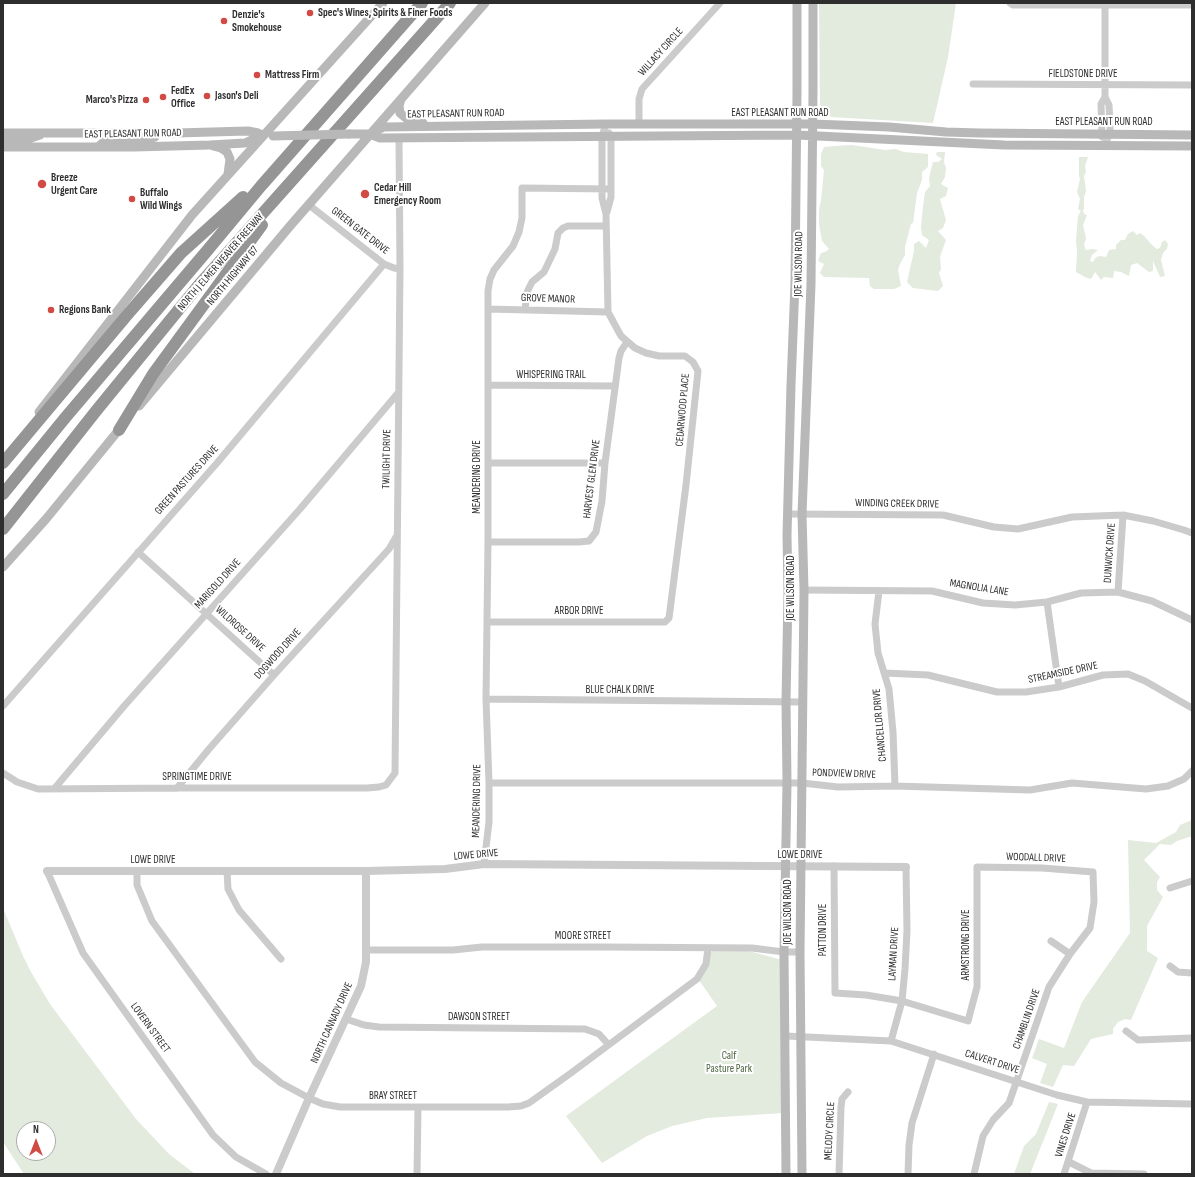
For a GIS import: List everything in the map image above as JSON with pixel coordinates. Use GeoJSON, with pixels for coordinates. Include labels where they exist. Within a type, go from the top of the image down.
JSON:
{"type":"FeatureCollection","features":[{"type":"Feature","properties":{"kind":"highway","name":"NORTH J ELMER WEAVER FREEWAY"},"geometry":{"type":"LineString","coordinates":[[3,494],[65,418],[281,162],[422,3]]}},
{"type":"Feature","properties":{"kind":"highway","name":"NORTH J ELMER WEAVER FREEWAY"},"geometry":{"type":"LineString","coordinates":[[3,529],[96,411],[198,286],[450,3]]}},
{"type":"Feature","properties":{"kind":"highway"},"geometry":{"type":"LineString","coordinates":[[3,463],[181,253],[281,162]]}},
{"type":"Feature","properties":{"kind":"highway"},"geometry":{"type":"LineString","coordinates":[[118,430],[153,374],[306,164]]}},
{"type":"Feature","properties":{"kind":"main road"},"geometry":{"type":"LineString","coordinates":[[3,459],[192,215],[262,135],[383,3]]}},
{"type":"Feature","properties":{"kind":"main road","name":"NORTH HIGHWAY 67"},"geometry":{"type":"LineString","coordinates":[[3,567],[46,519],[118,430],[369,134],[485,3]]}},
{"type":"Feature","properties":{"kind":"main road","name":"JOE WILSON ROAD"},"geometry":{"type":"LineString","coordinates":[[786,1174],[786,1036],[784,952],[787,783],[786,702],[790,385],[795,283],[797,3]]}},
{"type":"Feature","properties":{"kind":"main road","name":"JOE WILSON ROAD"},"geometry":{"type":"LineString","coordinates":[[802,1174],[800,952],[804,590],[802,514],[811,284],[813,3]]}},
{"type":"Feature","properties":{"kind":"main road"},"geometry":{"type":"LineString","coordinates":[[401,99],[399,106],[400,113],[406,118],[434,126]]}},
{"type":"Feature","properties":{"kind":"main road","name":"EAST PLEASANT RUN ROAD"},"geometry":{"type":"LineString","coordinates":[[369,134],[384,127],[606,124],[813,124],[889,127],[946,132],[1192,135]]}},
{"type":"Feature","properties":{"kind":"main road","name":"EAST PLEASANT RUN ROAD"},"geometry":{"type":"LineString","coordinates":[[3,133],[248,131],[273,136],[369,134],[380,138],[797,135],[1004,145],[1192,146]]}},
{"type":"Feature","properties":{"kind":"main road"},"geometry":{"type":"LineString","coordinates":[[98,147],[106,140],[140,140],[176,132]]}},
{"type":"Feature","properties":{"kind":"main road"},"geometry":{"type":"LineString","coordinates":[[3,139],[28,139],[45,133]]}},
{"type":"Feature","properties":{"kind":"main road"},"geometry":{"type":"LineString","coordinates":[[22,147],[59,141],[83,141],[96,133]]}},
{"type":"Feature","properties":{"kind":"main road","name":"EAST PLEASANT RUN ROAD"},"geometry":{"type":"LineString","coordinates":[[3,147],[210,145],[245,143],[262,135]]}},
{"type":"Feature","properties":{"kind":"main road"},"geometry":{"type":"LineString","coordinates":[[210,145],[221,148],[227,152],[230,158],[228,174]]}},
{"type":"Feature","properties":{"kind":"street","name":"WILLACY CIRCLE"},"geometry":{"type":"LineString","coordinates":[[639,124],[639,99],[642,89],[720,3]]}},
{"type":"Feature","properties":{"kind":"street"},"geometry":{"type":"LineString","coordinates":[[1011,4],[1192,5]]}},
{"type":"Feature","properties":{"kind":"street"},"geometry":{"type":"LineString","coordinates":[[1104,145],[1109,105],[1105,97],[1104,85],[1105,4]]}},
{"type":"Feature","properties":{"kind":"street","name":"FIELDSTONE DRIVE"},"geometry":{"type":"LineString","coordinates":[[973,84],[1192,85]]}},
{"type":"Feature","properties":{"kind":"street"},"geometry":{"type":"LineString","coordinates":[[606,124],[606,136]]}},
{"type":"Feature","properties":{"kind":"street","name":"CEDARWOOD PLACE"},"geometry":{"type":"LineString","coordinates":[[606,136],[602,198],[606,214],[608,312],[615,327],[634,348],[659,356],[685,356],[693,362],[698,371],[686,485],[669,618]]}},
{"type":"Feature","properties":{"kind":"street","name":"CEDARWOOD PLACE"},"geometry":{"type":"LineString","coordinates":[[606,136],[611,189],[611,197],[606,214]]}},
{"type":"Feature","properties":{"kind":"street","name":"TWILIGHT DRIVE"},"geometry":{"type":"LineString","coordinates":[[391,779],[395,773],[396,767],[400,269],[399,138]]}},
{"type":"Feature","properties":{"kind":"street","name":"MEANDERING DRIVE"},"geometry":{"type":"LineString","coordinates":[[484,864],[489,822],[490,783],[486,700],[488,542],[488,291],[494,270],[513,246],[519,232],[522,218],[522,188],[611,189]]}},
{"type":"Feature","properties":{"kind":"street","name":"GREEN GATE DRIVE"},"geometry":{"type":"LineString","coordinates":[[309,205],[384,264],[400,269]]}},
{"type":"Feature","properties":{"kind":"street"},"geometry":{"type":"LineString","coordinates":[[525,310],[527,292],[532,282],[544,272],[555,249],[558,233],[563,228],[568,226],[606,226]]}},
{"type":"Feature","properties":{"kind":"street","name":"GREEN PASTURES DRIVE"},"geometry":{"type":"LineString","coordinates":[[3,706],[267,405],[384,264]]}},
{"type":"Feature","properties":{"kind":"street","name":"GROVE MANOR"},"geometry":{"type":"LineString","coordinates":[[488,309],[608,312]]}},
{"type":"Feature","properties":{"kind":"street","name":"HARVEST GLEN DRIVE"},"geometry":{"type":"LineString","coordinates":[[488,542],[589,541],[596,532],[602,501],[605,463],[619,358],[621,351],[627,342]]}},
{"type":"Feature","properties":{"kind":"street","name":"WHISPERING TRAIL"},"geometry":{"type":"LineString","coordinates":[[488,385],[615,386]]}},
{"type":"Feature","properties":{"kind":"street","name":"MARIGOLD DRIVE"},"geometry":{"type":"LineString","coordinates":[[54,789],[125,705],[310,497],[398,393]]}},
{"type":"Feature","properties":{"kind":"street"},"geometry":{"type":"LineString","coordinates":[[488,463],[605,463]]}},
{"type":"Feature","properties":{"kind":"street","name":"WINDING CREEK DRIVE"},"geometry":{"type":"LineString","coordinates":[[788,514],[943,515],[994,527],[1018,529],[1072,517],[1124,516],[1153,521],[1192,533]]}},
{"type":"Feature","properties":{"kind":"street","name":"DUNWICK DRIVE"},"geometry":{"type":"LineString","coordinates":[[1118,592],[1124,516]]}},
{"type":"Feature","properties":{"kind":"street","name":"DOGWOOD DRIVE"},"geometry":{"type":"LineString","coordinates":[[176,788],[274,675],[389,549],[397,536]]}},
{"type":"Feature","properties":{"kind":"street","name":"WILDROSE DRIVE"},"geometry":{"type":"LineString","coordinates":[[138,552],[274,675]]}},
{"type":"Feature","properties":{"kind":"street","name":"MAGNOLIA LANE"},"geometry":{"type":"LineString","coordinates":[[804,590],[932,592],[983,603],[1015,605],[1047,602],[1081,593],[1118,592],[1152,600],[1192,620]]}},
{"type":"Feature","properties":{"kind":"street","name":"CHANCELLOR DRIVE"},"geometry":{"type":"LineString","coordinates":[[878,592],[875,624],[878,653],[889,689],[893,724],[895,786]]}},
{"type":"Feature","properties":{"kind":"street"},"geometry":{"type":"LineString","coordinates":[[1047,602],[1059,687]]}},
{"type":"Feature","properties":{"kind":"street","name":"ARBOR DRIVE"},"geometry":{"type":"LineString","coordinates":[[487,622],[665,622],[669,618]]}},
{"type":"Feature","properties":{"kind":"street","name":"STREAMSIDE DRIVE"},"geometry":{"type":"LineString","coordinates":[[885,673],[928,675],[997,692],[1026,692],[1059,687],[1103,675],[1128,674],[1145,681],[1192,708]]}},
{"type":"Feature","properties":{"kind":"street","name":"BLUE CHALK DRIVE"},"geometry":{"type":"LineString","coordinates":[[486,700],[802,702]]}},
{"type":"Feature","properties":{"kind":"street","name":"PONDVIEW DRIVE"},"geometry":{"type":"LineString","coordinates":[[490,783],[802,783],[838,787],[895,786],[1030,790],[1072,783],[1146,789],[1168,786],[1184,779],[1192,771]]}},
{"type":"Feature","properties":{"kind":"street","name":"SPRINGTIME DRIVE"},"geometry":{"type":"LineString","coordinates":[[3,773],[17,782],[38,789],[367,788],[386,785],[391,779]]}},
{"type":"Feature","properties":{"kind":"street","name":"LOWE DRIVE"},"geometry":{"type":"LineString","coordinates":[[47,871],[366,871],[445,869],[484,864],[906,867]]}},
{"type":"Feature","properties":{"kind":"street","name":"PATTON DRIVE"},"geometry":{"type":"LineString","coordinates":[[834,866],[835,993],[866,995],[902,1000]]}},
{"type":"Feature","properties":{"kind":"street","name":"LAYMAN DRIVE"},"geometry":{"type":"LineString","coordinates":[[891,1041],[902,1000],[905,969],[907,931],[906,867]]}},
{"type":"Feature","properties":{"kind":"street","name":"ARMSTRONG DRIVE"},"geometry":{"type":"LineString","coordinates":[[902,1000],[968,1021],[977,987],[977,867]]}},
{"type":"Feature","properties":{"kind":"street","name":"WOODALL DRIVE"},"geometry":{"type":"LineString","coordinates":[[977,867],[1042,868],[1093,872]]}},
{"type":"Feature","properties":{"kind":"street","name":"LOVERN STREET"},"geometry":{"type":"LineString","coordinates":[[47,871],[83,953],[213,1135],[236,1157],[266,1174]]}},
{"type":"Feature","properties":{"kind":"street","name":"BRAY STREET"},"geometry":{"type":"LineString","coordinates":[[136,871],[137,885],[152,921],[255,1062],[281,1083],[309,1098],[323,1104],[340,1107],[521,1106],[571,1073],[697,978],[706,964],[708,948]]}},
{"type":"Feature","properties":{"kind":"street"},"geometry":{"type":"LineString","coordinates":[[227,871],[228,889],[239,910],[281,959]]}},
{"type":"Feature","properties":{"kind":"street","name":"NORTH CANNADY DRIVE"},"geometry":{"type":"LineString","coordinates":[[276,1174],[309,1098],[361,986],[364,974],[366,950],[366,871]]}},
{"type":"Feature","properties":{"kind":"street","name":"CHAMBLIN DRIVE"},"geometry":{"type":"LineString","coordinates":[[974,1174],[983,1136],[993,1120],[1009,1102],[1049,987],[1070,954],[1090,928],[1094,902],[1093,872]]}},
{"type":"Feature","properties":{"kind":"street"},"geometry":{"type":"LineString","coordinates":[[1170,888],[1192,882]]}},
{"type":"Feature","properties":{"kind":"street"},"geometry":{"type":"LineString","coordinates":[[1051,941],[1070,954]]}},
{"type":"Feature","properties":{"kind":"street","name":"MOORE STREET"},"geometry":{"type":"LineString","coordinates":[[366,950],[453,950],[482,947],[752,948],[784,952],[800,952]]}},
{"type":"Feature","properties":{"kind":"street"},"geometry":{"type":"LineString","coordinates":[[1170,966],[1178,972],[1192,973]]}},
{"type":"Feature","properties":{"kind":"street","name":"DAWSON STREET"},"geometry":{"type":"LineString","coordinates":[[346,1019],[364,1025],[379,1027],[585,1029],[599,1034],[608,1044]]}},
{"type":"Feature","properties":{"kind":"street"},"geometry":{"type":"LineString","coordinates":[[1126,1031],[1138,1040],[1192,1038]]}},
{"type":"Feature","properties":{"kind":"street","name":"CALVERT DRIVE"},"geometry":{"type":"LineString","coordinates":[[786,1036],[891,1041],[1057,1095],[1088,1102],[1192,1104]]}},
{"type":"Feature","properties":{"kind":"street"},"geometry":{"type":"LineString","coordinates":[[908,1174],[909,1145],[912,1123],[934,1054]]}},
{"type":"Feature","properties":{"kind":"street","name":"MELODY CIRCLE"},"geometry":{"type":"LineString","coordinates":[[839,1174],[841,1107],[842,1099],[848,1092]]}},
{"type":"Feature","properties":{"kind":"street","name":"VINES DRIVE"},"geometry":{"type":"LineString","coordinates":[[1064,1174],[1088,1102]]}},
{"type":"Feature","properties":{"kind":"street"},"geometry":{"type":"LineString","coordinates":[[417,1174],[418,1107]]}},
{"type":"Feature","properties":{"kind":"street"},"geometry":{"type":"LineString","coordinates":[[1069,1162],[1091,1173],[1144,1174]]}},
{"type":"Feature","properties":{"kind":"green space"},"geometry":{"type":"Polygon","coordinates":[[[819,3],[956,3],[948,57],[933,123],[831,117],[820,105],[819,3]]]}},
{"type":"Feature","properties":{"kind":"green space"},"geometry":{"type":"Polygon","coordinates":[[[852,145],[928,154],[928,167],[922,172],[922,180],[917,193],[913,223],[911,224],[905,247],[905,255],[898,270],[901,286],[894,289],[874,289],[870,286],[869,278],[824,277],[820,273],[824,264],[818,261],[821,253],[829,249],[822,241],[819,224],[819,209],[824,170],[821,166],[821,154],[824,147],[852,145]]]}},
{"type":"Feature","properties":{"kind":"green space"},"geometry":{"type":"Polygon","coordinates":[[[937,152],[945,152],[945,177],[941,184],[948,188],[946,196],[940,199],[946,220],[943,228],[938,231],[946,240],[940,257],[941,269],[939,273],[943,286],[938,291],[913,288],[907,282],[914,251],[914,244],[919,241],[926,248],[929,240],[922,235],[921,227],[925,192],[930,186],[929,178],[933,162],[938,162],[942,159],[936,155],[937,152]]]}},
{"type":"Feature","properties":{"kind":"green space"},"geometry":{"type":"Polygon","coordinates":[[[1079,157],[1088,157],[1084,176],[1086,191],[1083,210],[1084,214],[1087,215],[1083,225],[1086,238],[1084,245],[1086,250],[1098,250],[1092,255],[1090,261],[1093,262],[1096,257],[1100,256],[1106,257],[1109,250],[1116,249],[1116,245],[1121,240],[1125,240],[1128,234],[1133,231],[1137,235],[1140,233],[1144,236],[1157,249],[1160,248],[1162,242],[1165,240],[1168,244],[1161,260],[1165,276],[1160,277],[1153,261],[1153,271],[1149,272],[1137,263],[1131,265],[1129,276],[1121,272],[1114,271],[1113,278],[1104,277],[1101,280],[1095,272],[1091,279],[1076,272],[1078,216],[1081,211],[1078,209],[1080,199],[1077,192],[1080,179],[1079,157]]]}},
{"type":"Feature","properties":{"kind":"green space"},"geometry":{"type":"Polygon","coordinates":[[[1192,820],[1192,836],[1177,841],[1171,845],[1160,844],[1144,860],[1160,877],[1157,882],[1157,890],[1163,897],[1147,926],[1147,951],[1158,958],[1131,1020],[1125,1019],[1118,1022],[1113,1029],[1113,1034],[1091,1039],[1074,1066],[1063,1065],[1053,1087],[1040,1083],[1047,1064],[1032,1058],[1039,1039],[1064,1048],[1082,1002],[1130,933],[1128,840],[1156,843],[1176,832],[1180,825],[1192,820]]]}},
{"type":"Feature","properties":{"kind":"green space"},"geometry":{"type":"Polygon","coordinates":[[[3,908],[23,956],[50,1004],[136,1119],[169,1154],[195,1174],[24,1174],[3,1142],[3,908]]]}},
{"type":"Feature","properties":{"kind":"green space","name":"Calf Pasture Park"},"geometry":{"type":"Polygon","coordinates":[[[714,950],[749,951],[782,960],[783,1113],[707,1118],[672,1126],[647,1136],[602,1163],[566,1116],[717,1006],[699,980],[710,953],[714,950]]]}},
{"type":"Feature","properties":{"kind":"green space"},"geometry":{"type":"Polygon","coordinates":[[[1049,1102],[1058,1104],[1030,1174],[1014,1174],[1024,1146],[1036,1134],[1049,1102]]]}},
{"type":"Feature","properties":{"kind":"place","name":"Spec's Wines, Spirits & Finer Foods"},"geometry":{"type":"Point","coordinates":[310,13]}},
{"type":"Feature","properties":{"kind":"place","name":"Denzie's Smokehouse"},"geometry":{"type":"Point","coordinates":[224,21]}},
{"type":"Feature","properties":{"kind":"place","name":"Mattress Firm"},"geometry":{"type":"Point","coordinates":[257,75]}},
{"type":"Feature","properties":{"kind":"place","name":"Jason's Deli"},"geometry":{"type":"Point","coordinates":[207,96]}},
{"type":"Feature","properties":{"kind":"place","name":"FedEx Office"},"geometry":{"type":"Point","coordinates":[163,97]}},
{"type":"Feature","properties":{"kind":"place","name":"Marco's Pizza"},"geometry":{"type":"Point","coordinates":[146,100]}},
{"type":"Feature","properties":{"kind":"place","name":"Breeze Urgent Care"},"geometry":{"type":"Point","coordinates":[42,184]}},
{"type":"Feature","properties":{"kind":"place","name":"Cedar Hill Emergency Room"},"geometry":{"type":"Point","coordinates":[365,194]}},
{"type":"Feature","properties":{"kind":"place","name":"Buffalo Wild Wings"},"geometry":{"type":"Point","coordinates":[132,199]}},
{"type":"Feature","properties":{"kind":"place","name":"Regions Bank"},"geometry":{"type":"Point","coordinates":[51,310]}}]}
